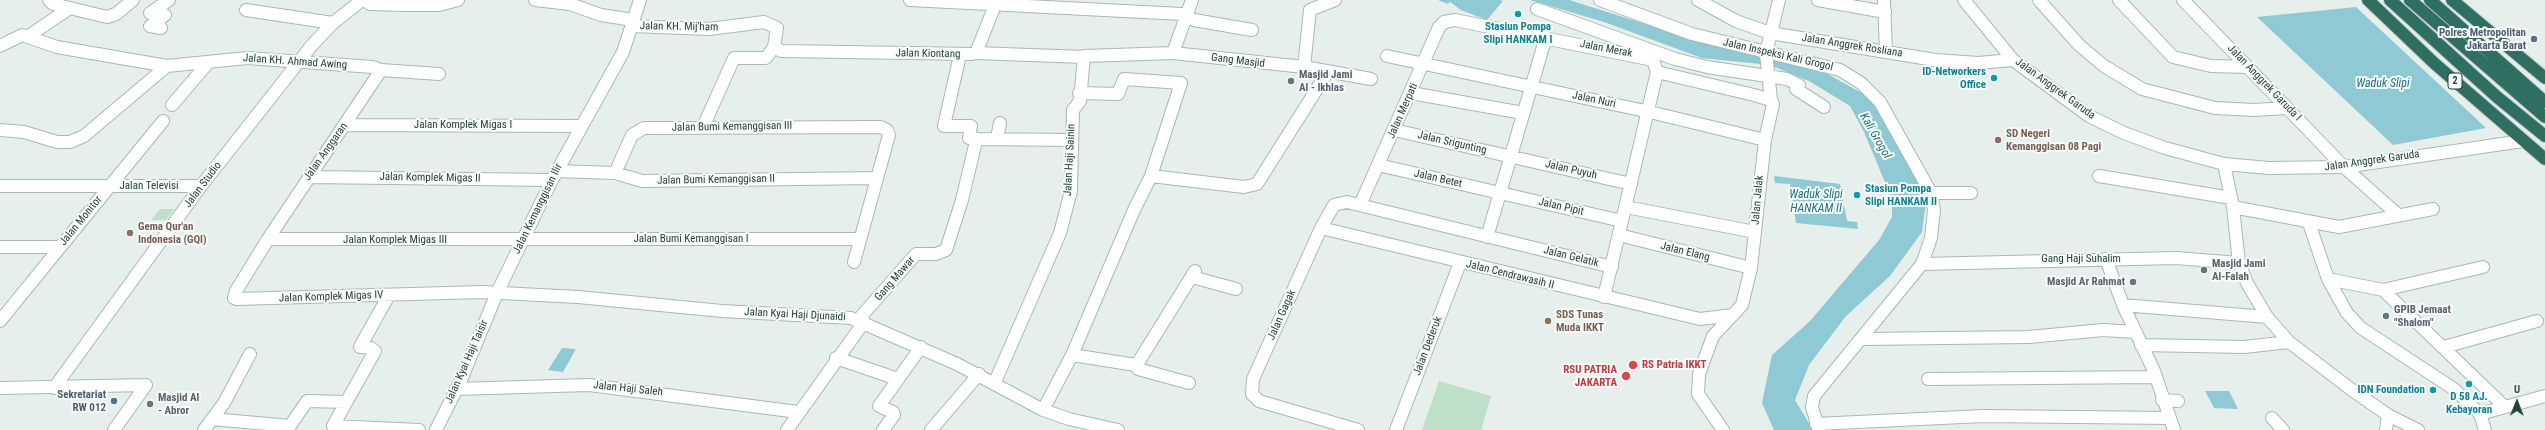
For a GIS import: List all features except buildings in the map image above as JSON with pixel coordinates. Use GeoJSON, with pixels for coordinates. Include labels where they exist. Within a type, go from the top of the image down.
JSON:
{"type":"FeatureCollection","features":[{"type":"Feature","properties":{"kind":"highway","name":"2"},"geometry":{"type":"LineString","coordinates":[[2368,0],[2434,63],[2545,159]]}},
{"type":"Feature","properties":{"kind":"highway"},"geometry":{"type":"LineString","coordinates":[[2390,0],[2497,97],[2545,136]]}},
{"type":"Feature","properties":{"kind":"highway"},"geometry":{"type":"LineString","coordinates":[[2410,0],[2545,117]]}},
{"type":"Feature","properties":{"kind":"highway"},"geometry":{"type":"LineString","coordinates":[[2430,0],[2545,102]]}},
{"type":"Feature","properties":{"kind":"highway"},"geometry":{"type":"LineString","coordinates":[[2452,0],[2545,78]]}},
{"type":"Feature","properties":{"kind":"street"},"geometry":{"type":"LineString","coordinates":[[49,0],[53,4],[109,17],[132,0]]}},
{"type":"Feature","properties":{"kind":"street"},"geometry":{"type":"LineString","coordinates":[[161,28],[150,26],[165,15],[150,13],[169,0]]}},
{"type":"Feature","properties":{"kind":"street"},"geometry":{"type":"LineString","coordinates":[[363,0],[377,5],[439,5],[458,0]]}},
{"type":"Feature","properties":{"kind":"street","name":"Jalan Studio"},"geometry":{"type":"LineString","coordinates":[[54,388],[201,186],[312,45],[334,23],[363,0]]}},
{"type":"Feature","properties":{"kind":"street"},"geometry":{"type":"LineString","coordinates":[[535,0],[570,4],[601,15],[633,23]]}},
{"type":"Feature","properties":{"kind":"street","name":"Jalan Kemanggisan Ilir"},"geometry":{"type":"LineString","coordinates":[[497,293],[554,176],[623,52],[640,0]]}},
{"type":"Feature","properties":{"kind":"street"},"geometry":{"type":"LineString","coordinates":[[910,0],[996,2],[1188,15],[1194,20],[1252,30]]}},
{"type":"Feature","properties":{"kind":"street"},"geometry":{"type":"LineString","coordinates":[[1084,57],[1173,53],[1188,15],[1192,0]]}},
{"type":"Feature","properties":{"kind":"street"},"geometry":{"type":"LineString","coordinates":[[1304,67],[1310,10],[1335,0]]}},
{"type":"Feature","properties":{"kind":"street","name":"Jalan Inspeksi Kali Grogol"},"geometry":{"type":"LineString","coordinates":[[1600,0],[1692,34],[1840,70],[1861,83],[1880,102],[1931,193],[1934,210],[1931,238],[1922,264],[1814,396],[1812,407],[1817,427]]}},
{"type":"Feature","properties":{"kind":"street","name":"Jalan Anggrek Rosliana"},"geometry":{"type":"LineString","coordinates":[[1698,0],[1736,21],[1770,33],[1957,62],[2013,60]]}},
{"type":"Feature","properties":{"kind":"street","name":"Jalan Jalak"},"geometry":{"type":"LineString","coordinates":[[1713,336],[1742,305],[1751,268],[1765,140],[1773,106],[1767,74],[1766,53],[1779,0]]}},
{"type":"Feature","properties":{"kind":"street"},"geometry":{"type":"LineString","coordinates":[[1818,0],[1885,12]]}},
{"type":"Feature","properties":{"kind":"street"},"geometry":{"type":"LineString","coordinates":[[1884,0],[1886,51]]}},
{"type":"Feature","properties":{"kind":"street","name":"Jalan Anggrek Garuda"},"geometry":{"type":"LineString","coordinates":[[1964,0],[2013,60],[2083,112],[2105,125],[2165,148],[2224,164],[2269,168],[2344,167],[2524,141]]}},
{"type":"Feature","properties":{"kind":"street"},"geometry":{"type":"LineString","coordinates":[[2039,0],[2079,45],[2104,66],[2142,90],[2215,108],[2287,108]]}},
{"type":"Feature","properties":{"kind":"street"},"geometry":{"type":"LineString","coordinates":[[2119,0],[2173,57],[2211,66],[2248,67]]}},
{"type":"Feature","properties":{"kind":"street","name":"Jalan Anggrek Garuda I"},"geometry":{"type":"LineString","coordinates":[[2184,0],[2344,167],[2397,214]]}},
{"type":"Feature","properties":{"kind":"street"},"geometry":{"type":"LineString","coordinates":[[976,53],[996,2]]}},
{"type":"Feature","properties":{"kind":"street"},"geometry":{"type":"LineString","coordinates":[[0,46],[17,36],[27,36],[70,8]]}},
{"type":"Feature","properties":{"kind":"street"},"geometry":{"type":"LineString","coordinates":[[1537,9],[1675,59],[1707,67],[1767,74],[1787,79],[1799,85],[1796,89],[1824,107]]}},
{"type":"Feature","properties":{"kind":"street"},"geometry":{"type":"LineString","coordinates":[[246,10],[334,23]]}},
{"type":"Feature","properties":{"kind":"street","name":"Jalan Merak"},"geometry":{"type":"LineString","coordinates":[[1449,20],[1546,37],[1645,57],[1653,60],[1657,72]]}},
{"type":"Feature","properties":{"kind":"street","name":"Jalan Merpati"},"geometry":{"type":"LineString","coordinates":[[1360,205],[1439,27],[1449,20]]}},
{"type":"Feature","properties":{"kind":"street","name":"Jalan KH. Mij'ham"},"geometry":{"type":"LineString","coordinates":[[633,23],[709,29],[764,22],[777,28],[774,47]]}},
{"type":"Feature","properties":{"kind":"street","name":"Jalan KH. Ahmad Awing"},"geometry":{"type":"LineString","coordinates":[[27,36],[57,47],[166,66],[248,58],[439,74]]}},
{"type":"Feature","properties":{"kind":"street"},"geometry":{"type":"LineString","coordinates":[[1487,236],[1546,37]]}},
{"type":"Feature","properties":{"kind":"street"},"geometry":{"type":"LineString","coordinates":[[703,127],[734,58],[766,58],[774,47]]}},
{"type":"Feature","properties":{"kind":"street","name":"Jalan Kiontang"},"geometry":{"type":"LineString","coordinates":[[774,47],[781,51],[976,53],[1084,57]]}},
{"type":"Feature","properties":{"kind":"street","name":"Gang Masjid"},"geometry":{"type":"LineString","coordinates":[[1173,53],[1304,67],[1327,73],[1371,79]]}},
{"type":"Feature","properties":{"kind":"street"},"geometry":{"type":"LineString","coordinates":[[960,54],[944,126],[971,126],[970,139],[997,138],[1072,140]]}},
{"type":"Feature","properties":{"kind":"street","name":"Jalan Nuri"},"geometry":{"type":"LineString","coordinates":[[1387,56],[1650,112],[1765,140]]}},
{"type":"Feature","properties":{"kind":"street","name":"Jalan Haji Sainin"},"geometry":{"type":"LineString","coordinates":[[995,382],[1060,233],[1071,191],[1073,110],[1080,101],[1079,93],[1081,75],[1085,65],[1084,57]]}},
{"type":"Feature","properties":{"kind":"street"},"geometry":{"type":"LineString","coordinates":[[172,105],[208,63]]}},
{"type":"Feature","properties":{"kind":"street"},"geometry":{"type":"LineString","coordinates":[[0,130],[24,132],[57,142],[70,142],[84,136],[166,66]]}},
{"type":"Feature","properties":{"kind":"street","name":"Jalan Anggaran"},"geometry":{"type":"LineString","coordinates":[[268,240],[345,125],[378,69]]}},
{"type":"Feature","properties":{"kind":"street"},"geometry":{"type":"LineString","coordinates":[[1657,72],[1771,100]]}},
{"type":"Feature","properties":{"kind":"street","name":"Jalan Gelatik"},"geometry":{"type":"LineString","coordinates":[[1360,205],[1612,267],[1622,221],[1650,112],[1657,72]]}},
{"type":"Feature","properties":{"kind":"street"},"geometry":{"type":"LineString","coordinates":[[1151,176],[1156,175],[1244,187],[1257,184],[1327,73]]}},
{"type":"Feature","properties":{"kind":"street"},"geometry":{"type":"LineString","coordinates":[[1754,95],[1761,91],[1767,74]]}},
{"type":"Feature","properties":{"kind":"street"},"geometry":{"type":"LineString","coordinates":[[1044,410],[1072,355],[1134,210],[1151,176],[1181,83],[1124,78],[1118,94],[1101,95],[1079,93]]}},
{"type":"Feature","properties":{"kind":"street"},"geometry":{"type":"LineString","coordinates":[[1411,93],[1523,113]]}},
{"type":"Feature","properties":{"kind":"street","name":"Jalan Monitor"},"geometry":{"type":"LineString","coordinates":[[0,321],[5,308],[60,247],[163,121]]}},
{"type":"Feature","properties":{"kind":"street"},"geometry":{"type":"LineString","coordinates":[[997,138],[1000,123]]}},
{"type":"Feature","properties":{"kind":"street","name":"Jalan Komplek Migas I"},"geometry":{"type":"LineString","coordinates":[[345,125],[581,126]]}},
{"type":"Feature","properties":{"kind":"street","name":"Jalan Bumi Kemanggisan III"},"geometry":{"type":"LineString","coordinates":[[615,173],[632,135],[637,130],[644,128],[876,125],[886,129],[888,135],[876,178]]}},
{"type":"Feature","properties":{"kind":"street","name":"Jalan Srigunting"},"geometry":{"type":"LineString","coordinates":[[1394,130],[1510,157]]}},
{"type":"Feature","properties":{"kind":"street","name":"Gang Mawar"},"geometry":{"type":"LineString","coordinates":[[787,430],[861,321],[916,254],[936,254],[946,250],[976,142],[979,139]]}},
{"type":"Feature","properties":{"kind":"street","name":"Jalan Puyuh"},"geometry":{"type":"LineString","coordinates":[[1510,157],[1632,184]]}},
{"type":"Feature","properties":{"kind":"street"},"geometry":{"type":"LineString","coordinates":[[2224,164],[2232,203],[2239,263],[2247,283],[2267,317],[2289,342],[2388,415],[2418,430]]}},
{"type":"Feature","properties":{"kind":"street","name":"Jalan Betet"},"geometry":{"type":"LineString","coordinates":[[1378,166],[1499,193]]}},
{"type":"Feature","properties":{"kind":"street","name":"Jalan Bumi Kemanggisan II"},"geometry":{"type":"LineString","coordinates":[[554,176],[615,173],[642,181],[876,178]]}},
{"type":"Feature","properties":{"kind":"street","name":"Jalan Komplek Migas II"},"geometry":{"type":"LineString","coordinates":[[309,177],[554,176]]}},
{"type":"Feature","properties":{"kind":"street"},"geometry":{"type":"LineString","coordinates":[[2099,176],[2232,203],[2309,223],[2339,227],[2397,214],[2433,209]]}},
{"type":"Feature","properties":{"kind":"street"},"geometry":{"type":"LineString","coordinates":[[854,262],[876,178]]}},
{"type":"Feature","properties":{"kind":"street","name":"Jalan Televisi"},"geometry":{"type":"LineString","coordinates":[[0,186],[201,186]]}},
{"type":"Feature","properties":{"kind":"street","name":"Jalan Pipit"},"geometry":{"type":"LineString","coordinates":[[1499,193],[1622,221]]}},
{"type":"Feature","properties":{"kind":"street"},"geometry":{"type":"LineString","coordinates":[[1931,193],[1971,193]]}},
{"type":"Feature","properties":{"kind":"street"},"geometry":{"type":"LineString","coordinates":[[1321,228],[1334,205],[1348,202],[1360,205]]}},
{"type":"Feature","properties":{"kind":"street"},"geometry":{"type":"LineString","coordinates":[[1626,207],[1755,232]]}},
{"type":"Feature","properties":{"kind":"street"},"geometry":{"type":"LineString","coordinates":[[2309,223],[2328,279],[2347,313],[2362,328],[2454,389],[2480,414],[2485,430]]}},
{"type":"Feature","properties":{"kind":"street","name":"Jalan Cendrawasih II"},"geometry":{"type":"LineString","coordinates":[[1321,228],[1604,298],[1700,319],[1733,315]]}},
{"type":"Feature","properties":{"kind":"street","name":"Jalan Gagak"},"geometry":{"type":"LineString","coordinates":[[1321,228],[1253,379],[1252,394],[1258,401],[1358,430]]}},
{"type":"Feature","properties":{"kind":"street","name":"Jalan Elang"},"geometry":{"type":"LineString","coordinates":[[1619,235],[1751,268]]}},
{"type":"Feature","properties":{"kind":"street","name":"Jalan Bumi Kemanggisan I"},"geometry":{"type":"LineString","coordinates":[[523,240],[860,239]]}},
{"type":"Feature","properties":{"kind":"street","name":"Jalan Komplek Migas III"},"geometry":{"type":"LineString","coordinates":[[268,240],[523,240]]}},
{"type":"Feature","properties":{"kind":"street","name":"Jalan Komplek Migas IV"},"geometry":{"type":"LineString","coordinates":[[268,240],[236,291],[234,298],[497,293]]}},
{"type":"Feature","properties":{"kind":"street"},"geometry":{"type":"LineString","coordinates":[[0,247],[60,247]]}},
{"type":"Feature","properties":{"kind":"street","name":"Gang Haji Suhalim"},"geometry":{"type":"LineString","coordinates":[[1922,264],[2176,258],[2239,263]]}},
{"type":"Feature","properties":{"kind":"street"},"geometry":{"type":"LineString","coordinates":[[1817,427],[1917,425],[1984,416],[2172,424],[2154,377],[2154,371],[2123,305],[2106,259]]}},
{"type":"Feature","properties":{"kind":"street","name":"Jalan Dederuk"},"geometry":{"type":"LineString","coordinates":[[1396,430],[1460,263]]}},
{"type":"Feature","properties":{"kind":"street"},"geometry":{"type":"LineString","coordinates":[[1604,298],[1612,267]]}},
{"type":"Feature","properties":{"kind":"street"},"geometry":{"type":"LineString","coordinates":[[2328,279],[2383,290],[2483,267]]}},
{"type":"Feature","properties":{"kind":"street"},"geometry":{"type":"LineString","coordinates":[[1136,365],[1194,274],[1236,289]]}},
{"type":"Feature","properties":{"kind":"street"},"geometry":{"type":"LineString","coordinates":[[2383,290],[2506,407]]}},
{"type":"Feature","properties":{"kind":"street","name":"Jalan Kyai Haji Djunaidi"},"geometry":{"type":"LineString","coordinates":[[497,293],[861,321],[995,382],[1067,425],[1118,430]]}},
{"type":"Feature","properties":{"kind":"street","name":"Jalan Kyai Haji Taisir"},"geometry":{"type":"LineString","coordinates":[[436,430],[456,389],[497,293]]}},
{"type":"Feature","properties":{"kind":"street"},"geometry":{"type":"LineString","coordinates":[[389,295],[361,345],[362,348],[371,348],[374,351],[333,426],[419,430]]}},
{"type":"Feature","properties":{"kind":"street"},"geometry":{"type":"LineString","coordinates":[[2123,305],[2267,317]]}},
{"type":"Feature","properties":{"kind":"street"},"geometry":{"type":"LineString","coordinates":[[1700,319],[1709,326],[1713,336],[1701,364],[1698,394],[1723,430]]}},
{"type":"Feature","properties":{"kind":"street"},"geometry":{"type":"LineString","coordinates":[[2444,347],[2537,321]]}},
{"type":"Feature","properties":{"kind":"street"},"geometry":{"type":"LineString","coordinates":[[1862,339],[2030,337],[2103,330],[2136,332]]}},
{"type":"Feature","properties":{"kind":"street"},"geometry":{"type":"LineString","coordinates":[[2141,345],[2244,347],[2270,346],[2289,342]]}},
{"type":"Feature","properties":{"kind":"street"},"geometry":{"type":"LineString","coordinates":[[883,430],[894,415],[893,412],[879,406],[921,347]]}},
{"type":"Feature","properties":{"kind":"street"},"geometry":{"type":"LineString","coordinates":[[208,425],[224,403],[250,354]]}},
{"type":"Feature","properties":{"kind":"street"},"geometry":{"type":"LineString","coordinates":[[1072,355],[1136,365],[1138,369],[1189,383]]}},
{"type":"Feature","properties":{"kind":"street"},"geometry":{"type":"LineString","coordinates":[[836,358],[898,379]]}},
{"type":"Feature","properties":{"kind":"street"},"geometry":{"type":"LineString","coordinates":[[931,430],[979,374]]}},
{"type":"Feature","properties":{"kind":"street"},"geometry":{"type":"LineString","coordinates":[[1928,379],[2154,377]]}},
{"type":"Feature","properties":{"kind":"street"},"geometry":{"type":"LineString","coordinates":[[0,388],[146,385],[114,430]]}},
{"type":"Feature","properties":{"kind":"street","name":"Jalan Haji Saleh"},"geometry":{"type":"LineString","coordinates":[[456,389],[589,385],[798,412]]}},
{"type":"Feature","properties":{"kind":"street"},"geometry":{"type":"LineString","coordinates":[[2480,414],[2545,396]]}},
{"type":"Feature","properties":{"kind":"street"},"geometry":{"type":"LineString","coordinates":[[2162,400],[2178,401]]}},
{"type":"Feature","properties":{"kind":"street"},"geometry":{"type":"LineString","coordinates":[[208,425],[290,426],[307,401],[346,402]]}},
{"type":"Feature","properties":{"kind":"street"},"geometry":{"type":"LineString","coordinates":[[2386,430],[2388,415]]}},
{"type":"Feature","properties":{"kind":"street"},"geometry":{"type":"LineString","coordinates":[[2272,418],[2283,430]]}},
{"type":"Feature","properties":{"kind":"green space"},"geometry":{"type":"Polygon","coordinates":[[[160,209],[174,209],[166,220],[151,220],[160,209]]]}},
{"type":"Feature","properties":{"kind":"green space"},"geometry":{"type":"Polygon","coordinates":[[[1439,381],[1491,396],[1481,430],[1422,430],[1439,381]]]}},
{"type":"Feature","properties":{"kind":"water"},"geometry":{"type":"Polygon","coordinates":[[[1438,0],[1503,1],[1487,20],[1461,10],[1450,2],[1448,4],[1438,0]]]}},
{"type":"Feature","properties":{"kind":"water","name":"Kali Grogol"},"geometry":{"type":"Polygon","coordinates":[[[1530,0],[1569,0],[1709,44],[1822,71],[1880,103],[1926,201],[1922,232],[1890,276],[1846,316],[1809,365],[1795,400],[1813,430],[1774,430],[1762,403],[1772,355],[1810,321],[1879,240],[1892,217],[1892,199],[1864,132],[1850,106],[1809,81],[1770,65],[1702,58],[1604,22],[1530,0]]]}},
{"type":"Feature","properties":{"kind":"water","name":"Waduk Slipi"},"geometry":{"type":"Polygon","coordinates":[[[2356,7],[2486,128],[2393,145],[2257,17],[2356,7]]]}},
{"type":"Feature","properties":{"kind":"water","name":"Waduk Slipi HANKAM II"},"geometry":{"type":"Polygon","coordinates":[[[1774,176],[1840,184],[1847,221],[1857,222],[1858,229],[1796,223],[1790,184],[1775,183],[1774,176]]]}},
{"type":"Feature","properties":{"kind":"water"},"geometry":{"type":"Polygon","coordinates":[[[562,348],[576,349],[563,372],[548,370],[562,348]]]}},
{"type":"Feature","properties":{"kind":"water"},"geometry":{"type":"Polygon","coordinates":[[[2205,391],[2229,391],[2238,409],[2214,408],[2205,391]]]}},
{"type":"Feature","properties":{"kind":"place","name":"Stasiun Pompa Slipi HANKAM I"},"geometry":{"type":"Point","coordinates":[1518,14]}},
{"type":"Feature","properties":{"kind":"place","name":"Polres Metropolitan Jakarta Barat"},"geometry":{"type":"Point","coordinates":[2534,39]}},
{"type":"Feature","properties":{"kind":"place","name":"ID-Networkers Office"},"geometry":{"type":"Point","coordinates":[1994,78]}},
{"type":"Feature","properties":{"kind":"place","name":"Masjid Jami Al - Ikhlas"},"geometry":{"type":"Point","coordinates":[1291,81]}},
{"type":"Feature","properties":{"kind":"place","name":"SD Negeri Kemanggisan 08 Pagi"},"geometry":{"type":"Point","coordinates":[1998,140]}},
{"type":"Feature","properties":{"kind":"place","name":"Stasiun Pompa Slipi HANKAM II"},"geometry":{"type":"Point","coordinates":[1857,195]}},
{"type":"Feature","properties":{"kind":"place","name":"Gema Qur'an Indonesia (GQI)"},"geometry":{"type":"Point","coordinates":[130,233]}},
{"type":"Feature","properties":{"kind":"place","name":"Masjid Jami Al-Falah"},"geometry":{"type":"Point","coordinates":[2204,270]}},
{"type":"Feature","properties":{"kind":"place","name":"Masjid Ar Rahmat"},"geometry":{"type":"Point","coordinates":[2133,282]}},
{"type":"Feature","properties":{"kind":"place","name":"GPIB Jemaat \"Shalom\""},"geometry":{"type":"Point","coordinates":[2386,316]}},
{"type":"Feature","properties":{"kind":"place","name":"SDS Tunas Muda IKKT"},"geometry":{"type":"Point","coordinates":[1548,321]}},
{"type":"Feature","properties":{"kind":"place","name":"RS Patria IKKT"},"geometry":{"type":"Point","coordinates":[1633,365]}},
{"type":"Feature","properties":{"kind":"place","name":"RSU PATRIA JAKARTA"},"geometry":{"type":"Point","coordinates":[1626,376]}},
{"type":"Feature","properties":{"kind":"place","name":"D 58 AJ. Kebayoran"},"geometry":{"type":"Point","coordinates":[2469,384]}},
{"type":"Feature","properties":{"kind":"place","name":"IDN Foundation"},"geometry":{"type":"Point","coordinates":[2433,390]}},
{"type":"Feature","properties":{"kind":"place","name":"Sekretariat RW 012"},"geometry":{"type":"Point","coordinates":[114,401]}},
{"type":"Feature","properties":{"kind":"place","name":"Masjid Al - Abror"},"geometry":{"type":"Point","coordinates":[150,404]}}]}
